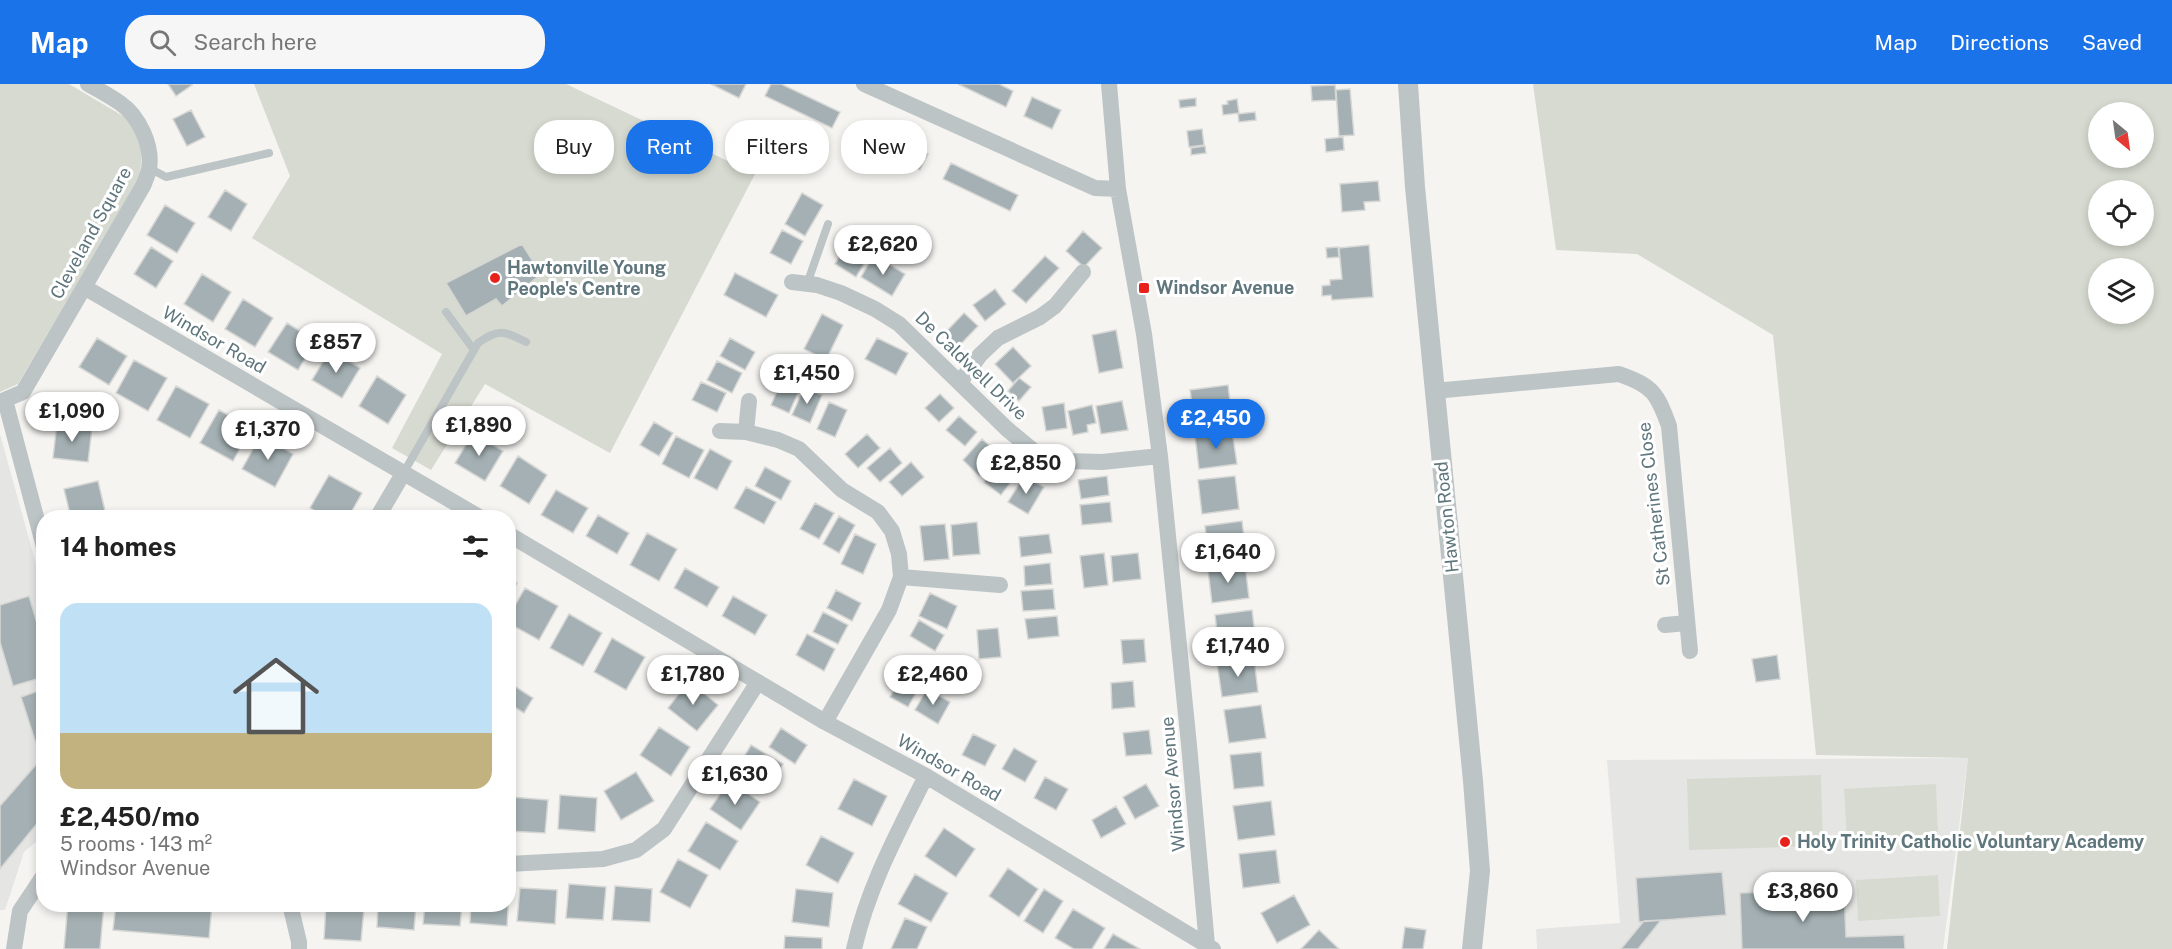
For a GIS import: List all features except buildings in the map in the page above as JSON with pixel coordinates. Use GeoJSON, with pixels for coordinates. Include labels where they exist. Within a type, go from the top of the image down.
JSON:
{"type":"FeatureCollection","features":[{"type":"Feature","properties":{"kind":"street","name":"Cleveland Square"},"geometry":{"type":"LineString","coordinates":[[2,401],[23,392],[143,186],[149,168],[149,150],[134,116],[122,104],[88,84]]}},
{"type":"Feature","properties":{"kind":"street"},"geometry":{"type":"LineString","coordinates":[[864,84],[1095,188],[1118,189]]}},
{"type":"Feature","properties":{"kind":"street","name":"Windsor Avenue"},"geometry":{"type":"LineString","coordinates":[[1109,84],[1118,189],[1144,334],[1160,456],[1210,947]]}},
{"type":"Feature","properties":{"kind":"street","name":"Hawton Road"},"geometry":{"type":"LineString","coordinates":[[1408,84],[1415,187],[1480,871],[1472,949]]}},
{"type":"Feature","properties":{"kind":"street"},"geometry":{"type":"LineString","coordinates":[[960,382],[980,355],[998,338],[1047,311],[1083,272]]}},
{"type":"Feature","properties":{"kind":"street","name":"De Caldwell Drive"},"geometry":{"type":"LineString","coordinates":[[799,283],[817,285],[841,293],[875,309],[898,324],[1007,429],[1036,453],[1066,461],[1101,462],[1160,456]]}},
{"type":"Feature","properties":{"kind":"street","name":"Windsor Road"},"geometry":{"type":"LineString","coordinates":[[84,287],[468,510]]}},
{"type":"Feature","properties":{"kind":"street","name":"St Catherines Close"},"geometry":{"type":"LineString","coordinates":[[1434,391],[1591,375],[1619,374],[1641,381],[1659,400],[1669,426],[1690,651]]}},
{"type":"Feature","properties":{"kind":"street"},"geometry":{"type":"LineString","coordinates":[[2,401],[36,519]]}},
{"type":"Feature","properties":{"kind":"street"},"geometry":{"type":"LineString","coordinates":[[746,432],[749,401]]}},
{"type":"Feature","properties":{"kind":"street"},"geometry":{"type":"LineString","coordinates":[[720,431],[746,432],[778,440],[799,449],[842,490],[878,512],[892,531],[899,554],[901,577],[889,610],[825,722]]}},
{"type":"Feature","properties":{"kind":"street"},"geometry":{"type":"LineString","coordinates":[[382,510],[404,472]]}},
{"type":"Feature","properties":{"kind":"street","name":"Windsor Road"},"geometry":{"type":"LineString","coordinates":[[516,539],[825,722],[926,776],[1210,947]]}},
{"type":"Feature","properties":{"kind":"street"},"geometry":{"type":"LineString","coordinates":[[901,577],[1000,585]]}},
{"type":"Feature","properties":{"kind":"street"},"geometry":{"type":"LineString","coordinates":[[1665,625],[1687,623]]}},
{"type":"Feature","properties":{"kind":"street"},"geometry":{"type":"LineString","coordinates":[[516,864],[603,859],[636,850],[664,829],[758,682]]}},
{"type":"Feature","properties":{"kind":"street"},"geometry":{"type":"LineString","coordinates":[[854,949],[860,922],[885,857],[926,776]]}},
{"type":"Feature","properties":{"kind":"street"},"geometry":{"type":"LineString","coordinates":[[14,949],[20,911],[36,887]]}},
{"type":"Feature","properties":{"kind":"street"},"geometry":{"type":"LineString","coordinates":[[292,912],[299,949]]}},
{"type":"Feature","properties":{"kind":"lane"},"geometry":{"type":"LineString","coordinates":[[149,168],[166,177],[269,153]]}},
{"type":"Feature","properties":{"kind":"lane"},"geometry":{"type":"LineString","coordinates":[[799,283],[828,224]]}},
{"type":"Feature","properties":{"kind":"lane"},"geometry":{"type":"LineString","coordinates":[[446,312],[474,350]]}},
{"type":"Feature","properties":{"kind":"lane"},"geometry":{"type":"LineString","coordinates":[[404,472],[478,343],[493,333],[507,332],[526,342]]}},
{"type":"Feature","properties":{"kind":"shaded area"},"geometry":{"type":"Polygon","coordinates":[[[0,84],[69,84],[128,119],[142,146],[140,177],[18,384],[0,392],[0,84]]]}},
{"type":"Feature","properties":{"kind":"shaded area"},"geometry":{"type":"Polygon","coordinates":[[[254,84],[566,84],[642,120],[626,120],[626,174],[713,174],[713,154],[725,160],[725,174],[755,174],[610,453],[485,384],[431,470],[392,448],[442,354],[252,238],[290,176],[254,84]]]}},
{"type":"Feature","properties":{"kind":"shaded area"},"geometry":{"type":"Polygon","coordinates":[[[1533,84],[2172,84],[2172,949],[1947,949],[1968,758],[1816,755],[1773,335],[1637,254],[1556,250],[1533,84]]]}},
{"type":"Feature","properties":{"kind":"shaded area"},"geometry":{"type":"Polygon","coordinates":[[[0,434],[36,564],[36,842],[24,852],[5,910],[0,910],[0,434]]]}},
{"type":"Feature","properties":{"kind":"shaded area","name":"Holy Trinity Catholic Voluntary Academy"},"geometry":{"type":"Polygon","coordinates":[[[1968,758],[1943,949],[1537,949],[1536,929],[1620,923],[1607,760],[1968,758]]]}},
{"type":"Feature","properties":{"kind":"shaded area"},"geometry":{"type":"Polygon","coordinates":[[[1821,775],[1823,846],[1689,850],[1687,779],[1821,775]]]}},
{"type":"Feature","properties":{"kind":"shaded area"},"geometry":{"type":"Polygon","coordinates":[[[1936,784],[1938,834],[1847,839],[1844,789],[1936,784]]]}},
{"type":"Feature","properties":{"kind":"shaded area"},"geometry":{"type":"Polygon","coordinates":[[[1938,875],[1940,916],[1858,921],[1856,880],[1938,875]]]}},
{"type":"Feature","properties":{"kind":"place","name":"Hawtonville Young People's Centre"},"geometry":{"type":"Point","coordinates":[495,278]}},
{"type":"Feature","properties":{"kind":"place","name":"Windsor Avenue"},"geometry":{"type":"Point","coordinates":[1144,288]}},
{"type":"Feature","properties":{"kind":"place","name":"Holy Trinity Catholic Voluntary Academy"},"geometry":{"type":"Point","coordinates":[1785,842]}}]}
